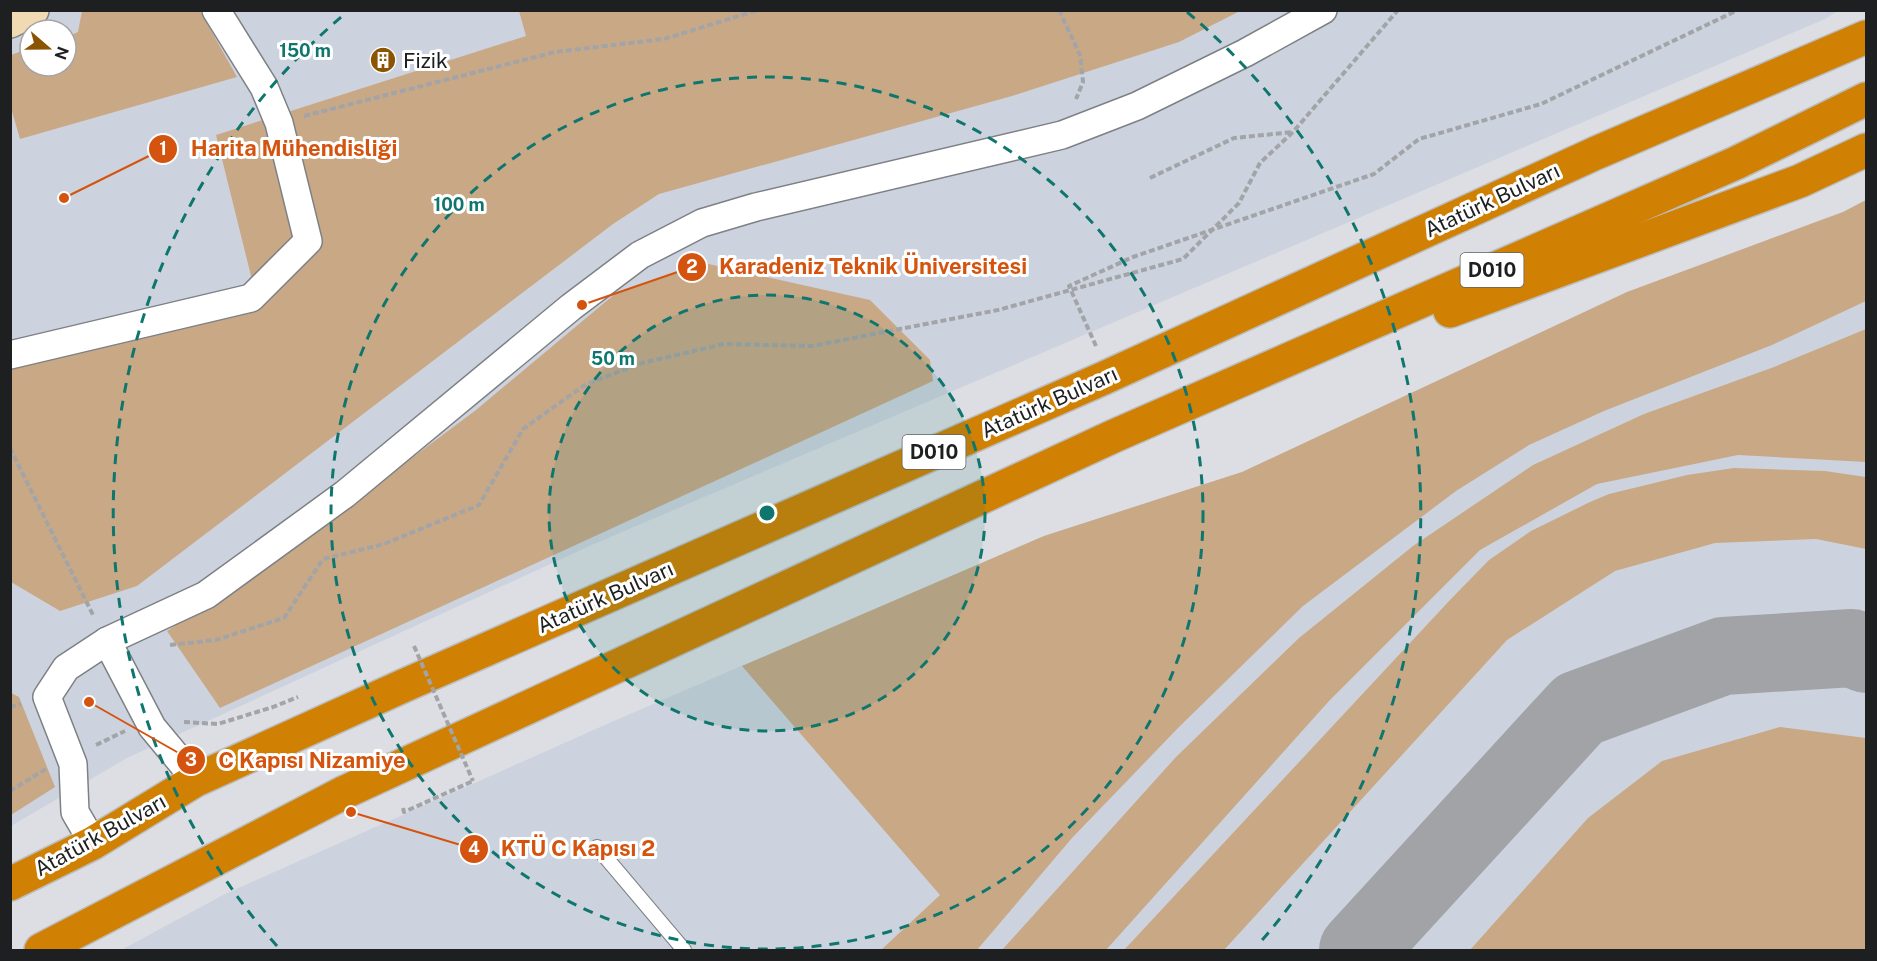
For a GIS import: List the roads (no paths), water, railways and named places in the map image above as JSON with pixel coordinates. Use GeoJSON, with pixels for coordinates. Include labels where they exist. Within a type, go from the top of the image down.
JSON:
{"type":"FeatureCollection","features":[{"type":"Feature","properties":{"kind":"highway","name":"Atatürk Bulvarı"},"geometry":{"type":"LineString","coordinates":[[10,884],[93,843],[196,780],[403,686],[1104,378],[1596,153],[1866,37]]}},
{"type":"Feature","properties":{"kind":"highway","name":"D010"},"geometry":{"type":"LineString","coordinates":[[41,951],[345,792],[1114,436],[1736,163],[1866,99]]}},
{"type":"Feature","properties":{"kind":"highway"},"geometry":{"type":"LineString","coordinates":[[1114,436],[1800,181],[1866,150]]}},
{"type":"Feature","properties":{"kind":"street"},"geometry":{"type":"LineString","coordinates":[[10,21],[32,10]]}},
{"type":"Feature","properties":{"kind":"street"},"geometry":{"type":"LineString","coordinates":[[10,355],[251,298],[308,240],[279,123],[264,87],[216,10]]}},
{"type":"Feature","properties":{"kind":"street"},"geometry":{"type":"LineString","coordinates":[[93,843],[75,812],[73,765],[47,697],[66,668],[107,641],[206,595],[345,494],[571,306],[640,255],[702,223],[745,210],[1062,135],[1137,106],[1245,53],[1323,10]]}},
{"type":"Feature","properties":{"kind":"street"},"geometry":{"type":"LineString","coordinates":[[107,641],[152,727],[196,780]]}},
{"type":"Feature","properties":{"kind":"lane"},"geometry":{"type":"LineString","coordinates":[[597,847],[684,951]]}},
{"type":"Feature","properties":{"kind":"place","name":"Fizik"},"geometry":{"type":"Point","coordinates":[383,60]}},
{"type":"Feature","properties":{"kind":"place","name":"Harita Mühendisliği"},"geometry":{"type":"Point","coordinates":[64,198]}},
{"type":"Feature","properties":{"kind":"place","name":"Karadeniz Teknik Üniversitesi"},"geometry":{"type":"Point","coordinates":[582,305]}},
{"type":"Feature","properties":{"kind":"place","name":"C Kapısı Nizamiye"},"geometry":{"type":"Point","coordinates":[89,702]}},
{"type":"Feature","properties":{"kind":"place","name":"KTÜ C Kapısı 2"},"geometry":{"type":"Point","coordinates":[351,812]}}]}
